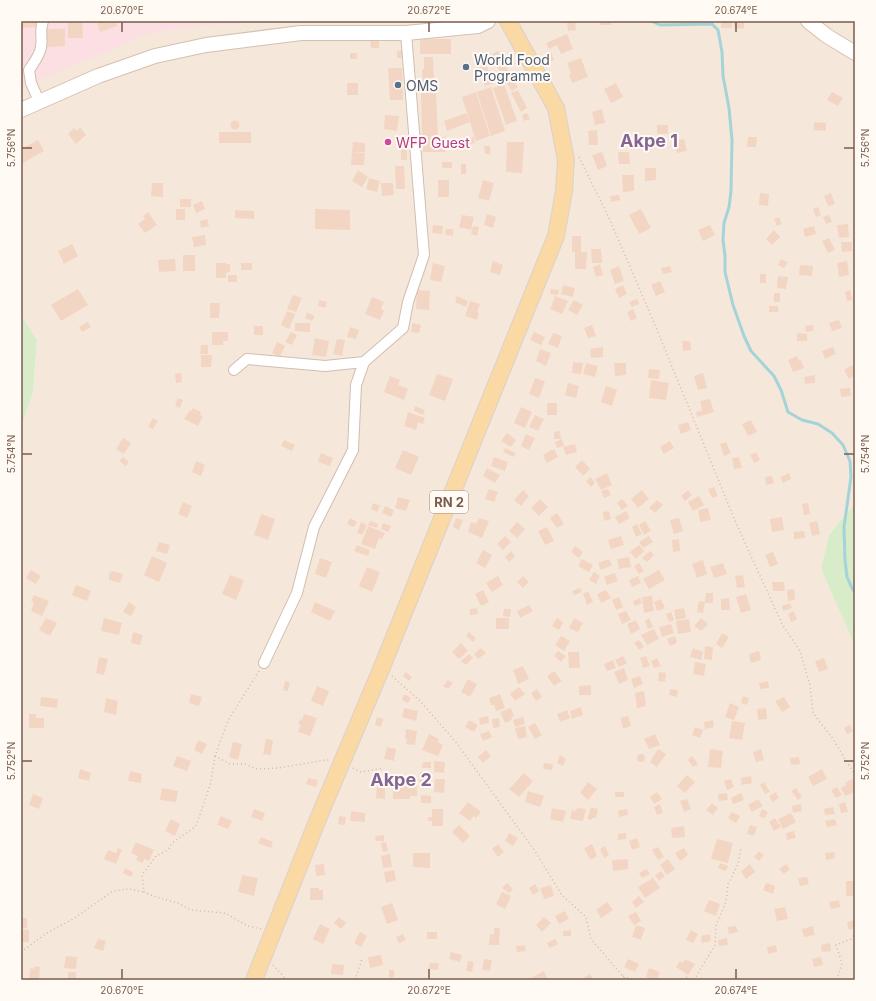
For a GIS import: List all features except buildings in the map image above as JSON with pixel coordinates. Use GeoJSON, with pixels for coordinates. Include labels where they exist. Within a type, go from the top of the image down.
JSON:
{"type":"FeatureCollection","features":[{"type":"Feature","properties":{"kind":"main road","name":"RN 2"},"geometry":{"type":"LineString","coordinates":[[254,980],[318,818],[382,667],[556,236],[564,191],[566,160],[556,108],[508,21]]}},
{"type":"Feature","properties":{"kind":"street"},"geometry":{"type":"LineString","coordinates":[[39,101],[31,83],[29,70],[41,48],[41,28],[43,21]]}},
{"type":"Feature","properties":{"kind":"street"},"geometry":{"type":"LineString","coordinates":[[21,110],[98,76],[155,56],[206,45],[300,33],[406,33],[478,26],[488,21]]}},
{"type":"Feature","properties":{"kind":"street"},"geometry":{"type":"LineString","coordinates":[[808,21],[827,36],[855,53]]}},
{"type":"Feature","properties":{"kind":"street"},"geometry":{"type":"LineString","coordinates":[[264,663],[297,593],[314,527],[353,450],[356,386],[364,362],[403,328],[408,302],[424,256],[406,33]]}},
{"type":"Feature","properties":{"kind":"street"},"geometry":{"type":"LineString","coordinates":[[234,370],[247,359],[325,366],[364,362]]}},
{"type":"Feature","properties":{"kind":"path"},"geometry":{"type":"LineString","coordinates":[[578,155],[609,218],[676,373],[736,523],[782,624],[800,652],[810,685],[813,713],[833,738],[855,775]]}},
{"type":"Feature","properties":{"kind":"path"},"geometry":{"type":"LineString","coordinates":[[144,892],[142,875],[156,856],[168,850],[172,843],[195,827],[211,782],[215,756],[229,719],[264,663]]}},
{"type":"Feature","properties":{"kind":"path"},"geometry":{"type":"LineString","coordinates":[[382,667],[420,701],[455,741],[535,851],[561,894],[586,917],[590,939],[626,980]]}},
{"type":"Feature","properties":{"kind":"path"},"geometry":{"type":"LineString","coordinates":[[215,756],[230,764],[245,764],[257,769],[278,768],[326,760],[342,762],[361,772],[384,768]]}},
{"type":"Feature","properties":{"kind":"path"},"geometry":{"type":"LineString","coordinates":[[683,980],[686,977],[692,980],[715,945],[716,925],[726,902],[728,884],[738,864],[741,848]]}},
{"type":"Feature","properties":{"kind":"path"},"geometry":{"type":"LineString","coordinates":[[21,952],[48,933],[73,919],[113,891],[129,889],[144,892],[178,903],[191,910],[225,913],[248,926],[272,933]]}},
{"type":"Feature","properties":{"kind":"path"},"geometry":{"type":"LineString","coordinates":[[837,980],[842,963],[836,945],[851,939],[855,933]]}},
{"type":"Feature","properties":{"kind":"path"},"geometry":{"type":"LineString","coordinates":[[264,954],[287,980]]}},
{"type":"Feature","properties":{"kind":"path"},"geometry":{"type":"LineString","coordinates":[[355,980],[362,959]]}},
{"type":"Feature","properties":{"kind":"path"},"geometry":{"type":"LineString","coordinates":[[623,976],[634,980]]}},
{"type":"Feature","properties":{"kind":"shaded area"},"geometry":{"type":"Polygon","coordinates":[[[21,21],[855,21],[855,503],[829,535],[821,569],[855,646],[855,980],[21,980],[21,426],[33,393],[37,340],[21,315],[21,21]]]}},
{"type":"Feature","properties":{"kind":"shaded area"},"geometry":{"type":"Polygon","coordinates":[[[21,21],[268,21],[177,28],[148,34],[21,88],[21,21]]]}},
{"type":"Feature","properties":{"kind":"green space"},"geometry":{"type":"Polygon","coordinates":[[[21,315],[37,340],[33,393],[21,426],[21,315]]]}},
{"type":"Feature","properties":{"kind":"green space"},"geometry":{"type":"Polygon","coordinates":[[[855,503],[855,646],[821,569],[829,535],[855,503]]]}},
{"type":"Feature","properties":{"kind":"waterway"},"geometry":{"type":"LineString","coordinates":[[651,21],[660,25],[712,24],[718,30],[732,140],[731,191],[729,207],[724,223],[723,240],[725,272],[733,305],[751,351],[774,376],[781,390],[788,412],[802,420],[818,424],[832,433],[843,445],[850,461],[851,477],[844,527],[845,560],[847,577],[855,593]]}},
{"type":"Feature","properties":{"kind":"place","name":"World Food Programme"},"geometry":{"type":"Point","coordinates":[466,67]}},
{"type":"Feature","properties":{"kind":"place","name":"OMS"},"geometry":{"type":"Point","coordinates":[398,85]}},
{"type":"Feature","properties":{"kind":"place","name":"WFP Guest"},"geometry":{"type":"Point","coordinates":[388,142]}},
{"type":"Feature","properties":{"kind":"district","name":"Akpe 1"},"geometry":{"type":"Point","coordinates":[649,140]}},
{"type":"Feature","properties":{"kind":"district","name":"Akpe 2"},"geometry":{"type":"Point","coordinates":[401,779]}}]}
